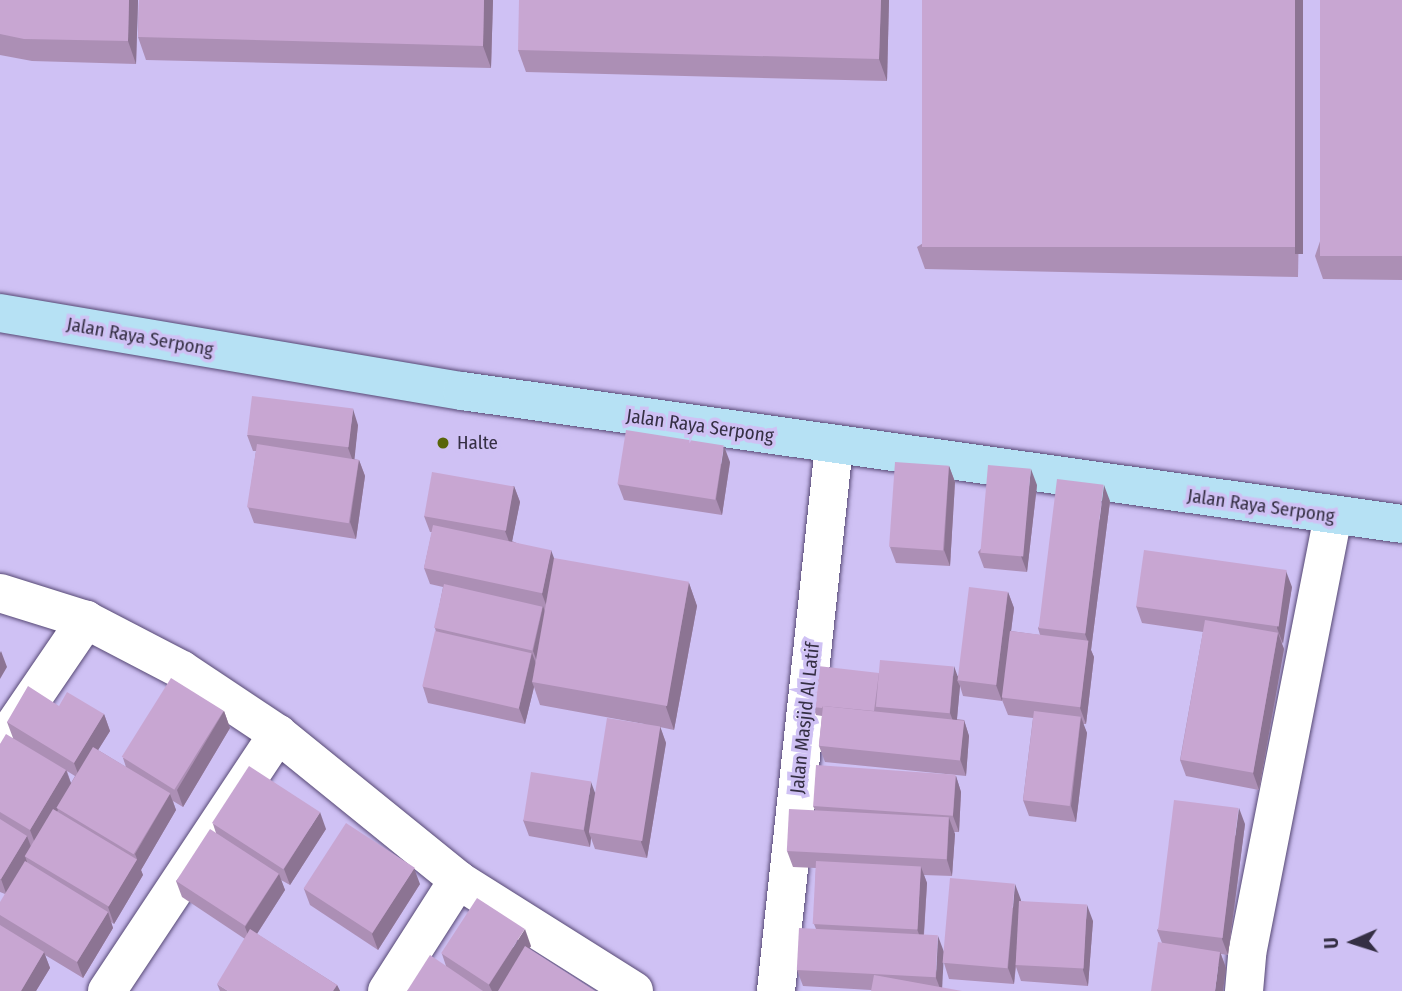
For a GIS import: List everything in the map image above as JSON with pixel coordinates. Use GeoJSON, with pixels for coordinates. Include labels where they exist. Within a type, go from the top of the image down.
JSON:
{"type":"FeatureCollection","features":[{"type":"Feature","properties":{"kind":"main road","name":"Jalan Raya Serpong"},"geometry":{"type":"LineString","coordinates":[[0,313],[462,391],[834,446],[1402,524]]}},
{"type":"Feature","properties":{"kind":"street","name":"Jalan Masjid Al Latif"},"geometry":{"type":"LineString","coordinates":[[776,991],[834,446]]}},
{"type":"Feature","properties":{"kind":"street"},"geometry":{"type":"LineString","coordinates":[[1244,991],[1247,954],[1334,516]]}},
{"type":"Feature","properties":{"kind":"street"},"geometry":{"type":"LineString","coordinates":[[0,593],[86,620],[182,670],[278,734],[458,880],[634,991]]}},
{"type":"Feature","properties":{"kind":"street"},"geometry":{"type":"LineString","coordinates":[[0,746],[86,620]]}},
{"type":"Feature","properties":{"kind":"street"},"geometry":{"type":"LineString","coordinates":[[107,991],[278,734]]}},
{"type":"Feature","properties":{"kind":"street"},"geometry":{"type":"LineString","coordinates":[[387,991],[458,880]]}},
{"type":"Feature","properties":{"kind":"building"},"geometry":{"type":"Polygon","coordinates":[[[0,0],[129,0],[128,41],[24,39],[0,34],[0,0]]]}},
{"type":"Feature","properties":{"kind":"building"},"geometry":{"type":"Polygon","coordinates":[[[139,0],[484,0],[483,46],[138,37],[139,0]]]}},
{"type":"Feature","properties":{"kind":"building"},"geometry":{"type":"Polygon","coordinates":[[[519,0],[881,0],[879,59],[518,50],[519,0]]]}},
{"type":"Feature","properties":{"kind":"building"},"geometry":{"type":"Polygon","coordinates":[[[922,0],[1295,0],[1295,247],[922,247],[922,0]]]}},
{"type":"Feature","properties":{"kind":"building"},"geometry":{"type":"Polygon","coordinates":[[[1320,0],[1402,0],[1402,256],[1320,256],[1320,0]]]}},
{"type":"Feature","properties":{"kind":"building"},"geometry":{"type":"Polygon","coordinates":[[[252,396],[353,408],[348,447],[247,435],[252,396]]]}},
{"type":"Feature","properties":{"kind":"building"},"geometry":{"type":"Polygon","coordinates":[[[626,430],[724,445],[715,500],[617,484],[626,430]]]}},
{"type":"Feature","properties":{"kind":"building"},"geometry":{"type":"Polygon","coordinates":[[[257,444],[359,460],[349,523],[247,507],[257,444]]]}},
{"type":"Feature","properties":{"kind":"building"},"geometry":{"type":"Polygon","coordinates":[[[895,462],[949,466],[943,551],[889,547],[895,462]]]}},
{"type":"Feature","properties":{"kind":"building"},"geometry":{"type":"Polygon","coordinates":[[[988,465],[1031,469],[1023,556],[980,553],[988,465]]]}},
{"type":"Feature","properties":{"kind":"building"},"geometry":{"type":"Polygon","coordinates":[[[432,472],[514,486],[506,531],[424,516],[432,472]]]}},
{"type":"Feature","properties":{"kind":"building"},"geometry":{"type":"Polygon","coordinates":[[[1057,479],[1104,485],[1085,634],[1039,628],[1057,479]]]}},
{"type":"Feature","properties":{"kind":"building"},"geometry":{"type":"Polygon","coordinates":[[[433,525],[551,550],[542,593],[424,568],[433,525]]]}},
{"type":"Feature","properties":{"kind":"building"},"geometry":{"type":"Polygon","coordinates":[[[1144,550],[1287,570],[1279,626],[1136,606],[1144,550]]]}},
{"type":"Feature","properties":{"kind":"building"},"geometry":{"type":"Polygon","coordinates":[[[554,558],[689,582],[667,706],[532,682],[554,558]]]}},
{"type":"Feature","properties":{"kind":"building"},"geometry":{"type":"Polygon","coordinates":[[[444,584],[542,607],[532,651],[434,628],[444,584]]]}},
{"type":"Feature","properties":{"kind":"building"},"geometry":{"type":"Polygon","coordinates":[[[969,587],[1008,592],[996,685],[958,680],[969,587]]]}},
{"type":"Feature","properties":{"kind":"building"},"geometry":{"type":"Polygon","coordinates":[[[1205,620],[1278,633],[1253,773],[1180,760],[1205,620]]]}},
{"type":"Feature","properties":{"kind":"building"},"geometry":{"type":"Polygon","coordinates":[[[435,631],[531,653],[519,709],[422,687],[435,631]]]}},
{"type":"Feature","properties":{"kind":"building"},"geometry":{"type":"Polygon","coordinates":[[[1010,631],[1088,641],[1080,707],[1002,698],[1010,631]]]}},
{"type":"Feature","properties":{"kind":"building"},"geometry":{"type":"Polygon","coordinates":[[[880,660],[954,666],[950,713],[876,707],[880,660]]]}},
{"type":"Feature","properties":{"kind":"building"},"geometry":{"type":"Polygon","coordinates":[[[818,666],[879,673],[874,711],[813,707],[818,666]]]}},
{"type":"Feature","properties":{"kind":"building"},"geometry":{"type":"Polygon","coordinates":[[[171,678],[224,711],[174,790],[122,757],[171,678]]]}},
{"type":"Feature","properties":{"kind":"building"},"geometry":{"type":"Polygon","coordinates":[[[28,686],[59,706],[67,692],[104,714],[74,763],[7,722],[28,686]]]}},
{"type":"Feature","properties":{"kind":"building"},"geometry":{"type":"Polygon","coordinates":[[[823,706],[964,721],[960,761],[819,746],[823,706]]]}},
{"type":"Feature","properties":{"kind":"building"},"geometry":{"type":"Polygon","coordinates":[[[1034,711],[1081,717],[1070,806],[1023,800],[1034,711]]]}},
{"type":"Feature","properties":{"kind":"building"},"geometry":{"type":"Polygon","coordinates":[[[607,718],[660,726],[642,841],[589,833],[607,718]]]}},
{"type":"Feature","properties":{"kind":"building"},"geometry":{"type":"Polygon","coordinates":[[[6,734],[66,770],[30,830],[0,812],[0,744],[6,734]]]}},
{"type":"Feature","properties":{"kind":"building"},"geometry":{"type":"Polygon","coordinates":[[[93,747],[170,793],[134,854],[56,808],[93,747]]]}},
{"type":"Feature","properties":{"kind":"building"},"geometry":{"type":"Polygon","coordinates":[[[816,765],[956,775],[953,816],[813,806],[816,765]]]}},
{"type":"Feature","properties":{"kind":"building"},"geometry":{"type":"Polygon","coordinates":[[[249,766],[320,812],[283,869],[212,823],[249,766]]]}},
{"type":"Feature","properties":{"kind":"building"},"geometry":{"type":"Polygon","coordinates":[[[531,772],[591,782],[584,830],[523,820],[531,772]]]}},
{"type":"Feature","properties":{"kind":"building"},"geometry":{"type":"Polygon","coordinates":[[[1174,800],[1239,808],[1223,938],[1158,930],[1174,800]]]}},
{"type":"Feature","properties":{"kind":"building"},"geometry":{"type":"Polygon","coordinates":[[[53,809],[137,859],[109,907],[25,856],[53,809]]]}},
{"type":"Feature","properties":{"kind":"building"},"geometry":{"type":"Polygon","coordinates":[[[789,809],[949,817],[947,859],[787,851],[789,809]]]}},
{"type":"Feature","properties":{"kind":"building"},"geometry":{"type":"Polygon","coordinates":[[[0,819],[27,836],[1,879],[0,879],[0,819]]]}},
{"type":"Feature","properties":{"kind":"building"},"geometry":{"type":"Polygon","coordinates":[[[346,823],[415,868],[372,933],[304,888],[346,823]]]}},
{"type":"Feature","properties":{"kind":"building"},"geometry":{"type":"Polygon","coordinates":[[[210,829],[279,874],[245,926],[176,881],[210,829]]]}},
{"type":"Feature","properties":{"kind":"building"},"geometry":{"type":"Polygon","coordinates":[[[25,861],[108,912],[77,962],[0,915],[0,902],[25,861]]]}},
{"type":"Feature","properties":{"kind":"building"},"geometry":{"type":"Polygon","coordinates":[[[816,861],[921,866],[918,929],[813,924],[816,861]]]}},
{"type":"Feature","properties":{"kind":"building"},"geometry":{"type":"Polygon","coordinates":[[[950,878],[1015,884],[1007,968],[943,963],[950,878]]]}},
{"type":"Feature","properties":{"kind":"building"},"geometry":{"type":"Polygon","coordinates":[[[477,898],[525,929],[489,984],[441,953],[477,898]]]}},
{"type":"Feature","properties":{"kind":"building"},"geometry":{"type":"Polygon","coordinates":[[[1019,901],[1087,905],[1084,968],[1016,965],[1019,901]]]}},
{"type":"Feature","properties":{"kind":"building"},"geometry":{"type":"Polygon","coordinates":[[[0,925],[44,952],[21,991],[0,991],[0,925]]]}},
{"type":"Feature","properties":{"kind":"building"},"geometry":{"type":"Polygon","coordinates":[[[799,928],[938,935],[936,977],[797,970],[799,928]]]}},
{"type":"Feature","properties":{"kind":"building"},"geometry":{"type":"Polygon","coordinates":[[[250,929],[337,985],[333,991],[228,991],[217,984],[250,929]]]}},
{"type":"Feature","properties":{"kind":"building"},"geometry":{"type":"Polygon","coordinates":[[[1158,942],[1220,952],[1215,991],[1151,991],[1158,942]]]}},
{"type":"Feature","properties":{"kind":"building"},"geometry":{"type":"Polygon","coordinates":[[[525,946],[595,991],[498,991],[525,946]]]}},
{"type":"Feature","properties":{"kind":"building"},"geometry":{"type":"Polygon","coordinates":[[[430,955],[483,991],[407,991],[430,955]]]}},
{"type":"Feature","properties":{"kind":"building"},"geometry":{"type":"Polygon","coordinates":[[[874,975],[962,991],[871,991],[874,975]]]}},
{"type":"Feature","properties":{"kind":"place","name":"Halte"},"geometry":{"type":"Point","coordinates":[443,443]}}]}
